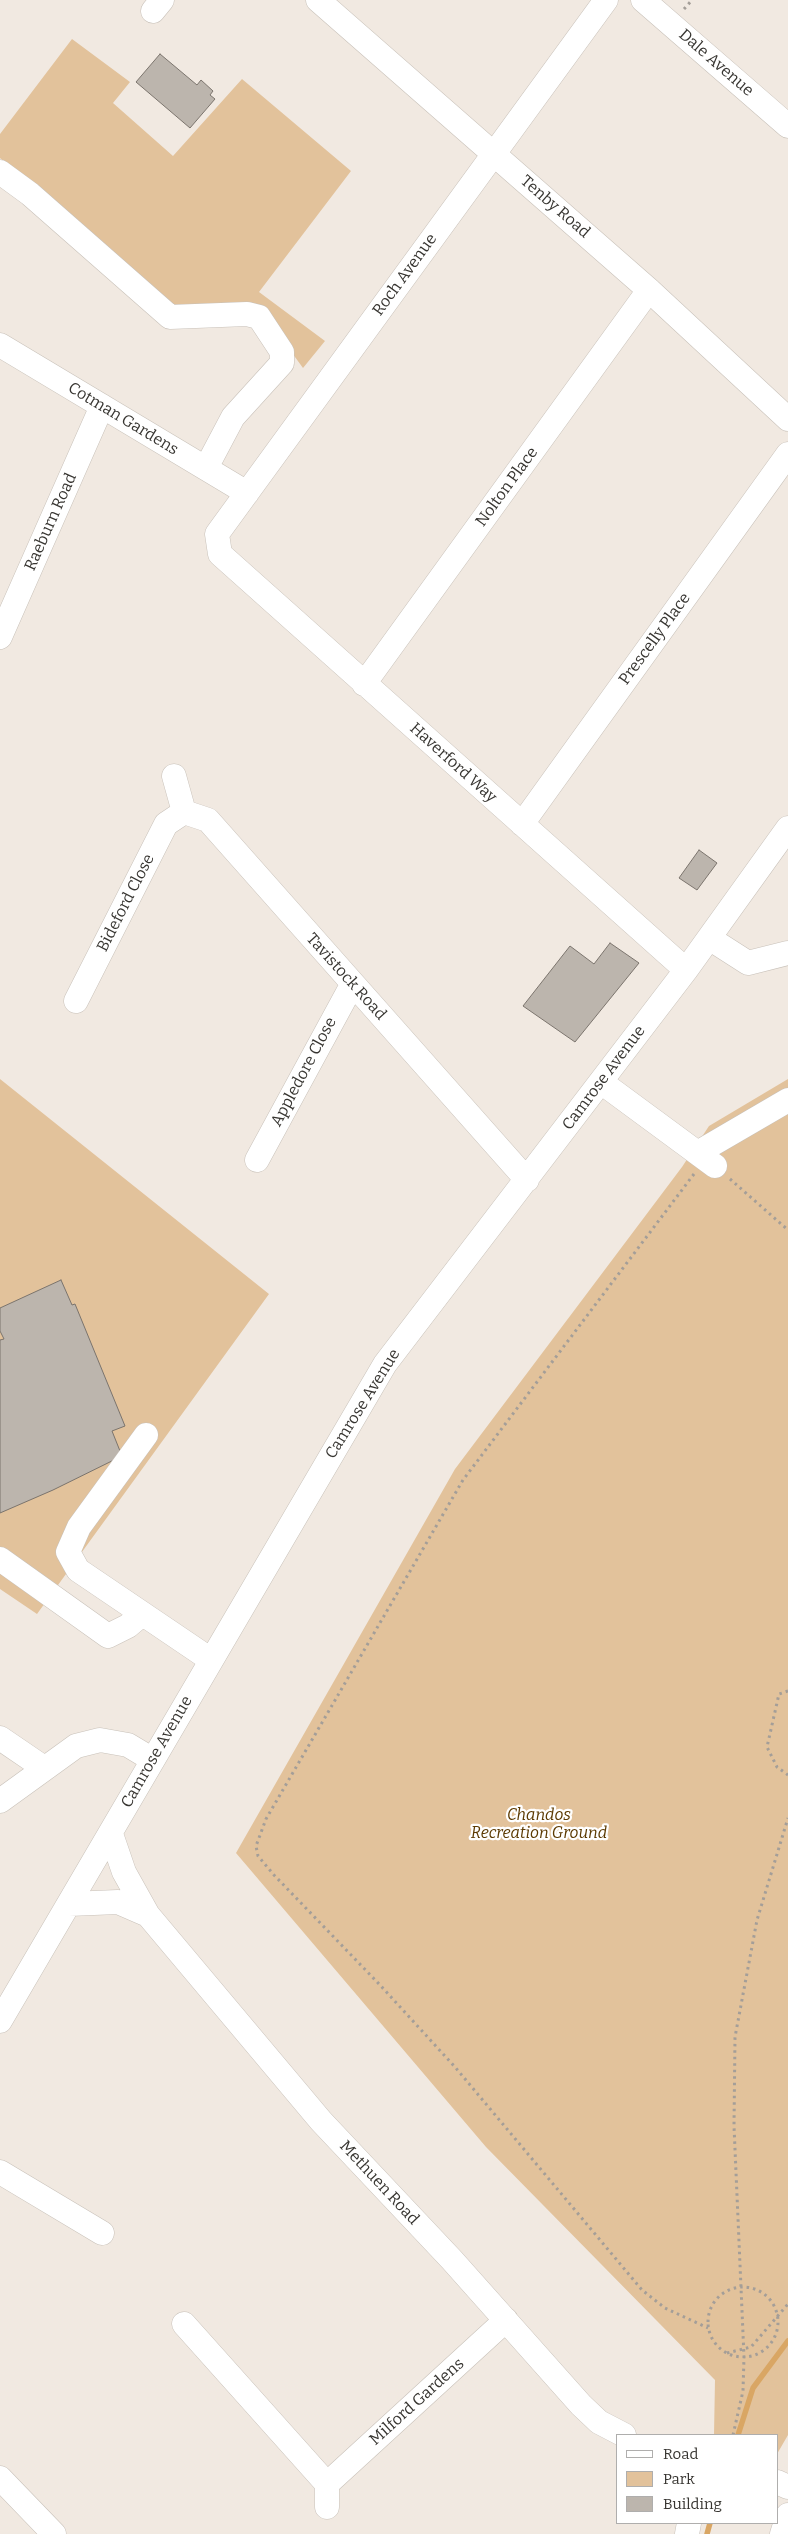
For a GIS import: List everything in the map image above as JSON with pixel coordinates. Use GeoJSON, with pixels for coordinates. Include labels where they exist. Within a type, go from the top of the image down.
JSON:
{"type":"FeatureCollection","features":[{"type":"Feature","properties":{"kind":"street","name":"Tenby Road"},"geometry":{"type":"LineString","coordinates":[[318,0],[649,290],[788,419]]}},
{"type":"Feature","properties":{"kind":"street","name":"Roch Avenue"},"geometry":{"type":"LineString","coordinates":[[220,554],[217,534],[606,0]]}},
{"type":"Feature","properties":{"kind":"street","name":"Dale Avenue"},"geometry":{"type":"LineString","coordinates":[[643,0],[788,126]]}},
{"type":"Feature","properties":{"kind":"street"},"geometry":{"type":"LineString","coordinates":[[0,172],[30,194],[170,317],[248,314],[259,318],[282,352],[282,363],[233,417],[206,468]]}},
{"type":"Feature","properties":{"kind":"street","name":"Nolton Place"},"geometry":{"type":"LineString","coordinates":[[364,684],[649,290]]}},
{"type":"Feature","properties":{"kind":"street","name":"Cotman Gardens"},"geometry":{"type":"LineString","coordinates":[[0,345],[247,493]]}},
{"type":"Feature","properties":{"kind":"street","name":"Raeburn Road"},"geometry":{"type":"LineString","coordinates":[[0,637],[102,406]]}},
{"type":"Feature","properties":{"kind":"street","name":"Prescelly Place"},"geometry":{"type":"LineString","coordinates":[[522,824],[788,454]]}},
{"type":"Feature","properties":{"kind":"street","name":"Haverford Way"},"geometry":{"type":"LineString","coordinates":[[220,554],[686,970]]}},
{"type":"Feature","properties":{"kind":"street"},"geometry":{"type":"LineString","coordinates":[[174,776],[184,812]]}},
{"type":"Feature","properties":{"kind":"street","name":"Tavistock Road"},"geometry":{"type":"LineString","coordinates":[[184,812],[208,820],[527,1180]]}},
{"type":"Feature","properties":{"kind":"street","name":"Bideford Close"},"geometry":{"type":"LineString","coordinates":[[76,1001],[166,824],[184,812]]}},
{"type":"Feature","properties":{"kind":"street","name":"Camrose Avenue"},"geometry":{"type":"LineString","coordinates":[[0,2021],[385,1364],[686,970],[788,828]]}},
{"type":"Feature","properties":{"kind":"street"},"geometry":{"type":"LineString","coordinates":[[710,938],[748,963],[788,953]]}},
{"type":"Feature","properties":{"kind":"street","name":"Appledore Close"},"geometry":{"type":"LineString","coordinates":[[257,1160],[352,984]]}},
{"type":"Feature","properties":{"kind":"street"},"geometry":{"type":"LineString","coordinates":[[601,1082],[707,1159],[788,1100]]}},
{"type":"Feature","properties":{"kind":"street"},"geometry":{"type":"LineString","coordinates":[[146,1435],[79,1527],[68,1552],[78,1570],[141,1615],[211,1660]]}},
{"type":"Feature","properties":{"kind":"street"},"geometry":{"type":"LineString","coordinates":[[0,1559],[108,1636],[128,1626],[141,1615]]}},
{"type":"Feature","properties":{"kind":"street"},"geometry":{"type":"LineString","coordinates":[[0,1738],[44,1768]]}},
{"type":"Feature","properties":{"kind":"street"},"geometry":{"type":"LineString","coordinates":[[0,1801],[76,1746],[100,1740],[128,1745],[153,1760]]}},
{"type":"Feature","properties":{"kind":"street","name":"Methuen Road"},"geometry":{"type":"LineString","coordinates":[[111,1834],[124,1872],[148,1916],[322,2120],[506,2320],[581,2405],[598,2422],[622,2434]]}},
{"type":"Feature","properties":{"kind":"street","name":"Methuen Road"},"geometry":{"type":"LineString","coordinates":[[69,1904],[118,1902],[148,1916]]}},
{"type":"Feature","properties":{"kind":"street"},"geometry":{"type":"LineString","coordinates":[[0,2172],[102,2233]]}},
{"type":"Feature","properties":{"kind":"street","name":"Milford Gardens"},"geometry":{"type":"LineString","coordinates":[[327,2484],[506,2320]]}},
{"type":"Feature","properties":{"kind":"street"},"geometry":{"type":"LineString","coordinates":[[184,2324],[327,2484],[327,2507]]}},
{"type":"Feature","properties":{"kind":"street"},"geometry":{"type":"LineString","coordinates":[[0,2478],[54,2534]]}},
{"type":"Feature","properties":{"kind":"street"},"geometry":{"type":"LineString","coordinates":[[782,2534],[788,2515]]}},
{"type":"Feature","properties":{"kind":"path"},"geometry":{"type":"LineString","coordinates":[[708,2328],[665,2308],[642,2290],[601,2244],[533,2158],[455,2067],[361,1965],[274,1875],[258,1856],[256,1846],[266,1819],[463,1480],[707,1159],[788,1230]]}},
{"type":"Feature","properties":{"kind":"path"},"geometry":{"type":"LineString","coordinates":[[788,1691],[779,1694],[767,1747],[777,1767],[788,1775]]}},
{"type":"Feature","properties":{"kind":"path"},"geometry":{"type":"LineString","coordinates":[[733,2434],[743,2391],[744,2357],[734,2126],[735,2037],[757,1920],[788,1818]]}},
{"type":"Feature","properties":{"kind":"path"},"geometry":{"type":"LineString","coordinates":[[741,2286],[754,2287],[765,2293],[773,2302],[778,2314],[779,2326],[775,2338],[767,2348],[756,2355],[744,2357],[726,2353],[718,2347],[708,2328],[708,2316],[712,2305],[719,2295],[729,2289],[741,2286]]}},
{"type":"Feature","properties":{"kind":"path"},"geometry":{"type":"LineString","coordinates":[[726,2353],[744,2350],[758,2342],[778,2314],[788,2304]]}},
{"type":"Feature","properties":{"kind":"green space"},"geometry":{"type":"Polygon","coordinates":[[[72,39],[130,82],[113,103],[173,156],[242,79],[351,171],[259,292],[325,341],[303,368],[263,313],[171,311],[0,158],[0,134],[72,39]]]}},
{"type":"Feature","properties":{"kind":"green space"},"geometry":{"type":"Polygon","coordinates":[[[0,1079],[269,1294],[37,1614],[0,1589],[0,1079]]]}},
{"type":"Feature","properties":{"kind":"green space","name":"Chandos Recreation Ground"},"geometry":{"type":"Polygon","coordinates":[[[788,1079],[788,2435],[778,2452],[778,2434],[714,2434],[715,2380],[486,2147],[236,1853],[455,1469],[682,1167],[709,1126],[788,1079]]]}},
{"type":"Feature","properties":{"kind":"building"},"geometry":{"type":"Polygon","coordinates":[[[160,54],[197,85],[201,80],[213,91],[210,95],[215,99],[190,128],[136,82],[160,54]]]}},
{"type":"Feature","properties":{"kind":"building"},"geometry":{"type":"Polygon","coordinates":[[[699,850],[717,863],[697,890],[679,878],[699,850]]]}},
{"type":"Feature","properties":{"kind":"building"},"geometry":{"type":"Polygon","coordinates":[[[610,943],[639,963],[575,1042],[523,1006],[570,946],[594,964],[610,943]]]}},
{"type":"Feature","properties":{"kind":"building"},"geometry":{"type":"Polygon","coordinates":[[[61,1280],[72,1305],[75,1304],[125,1426],[112,1431],[122,1456],[53,1490],[0,1513],[0,1340],[4,1339],[0,1331],[0,1308],[61,1280]]]}},
{"type":"Feature","properties":{"kind":"waterway"},"geometry":{"type":"LineString","coordinates":[[738,2434],[753,2388],[788,2341]]}},
{"type":"Feature","properties":{"kind":"waterway"},"geometry":{"type":"LineString","coordinates":[[707,2534],[710,2524]]}}]}
